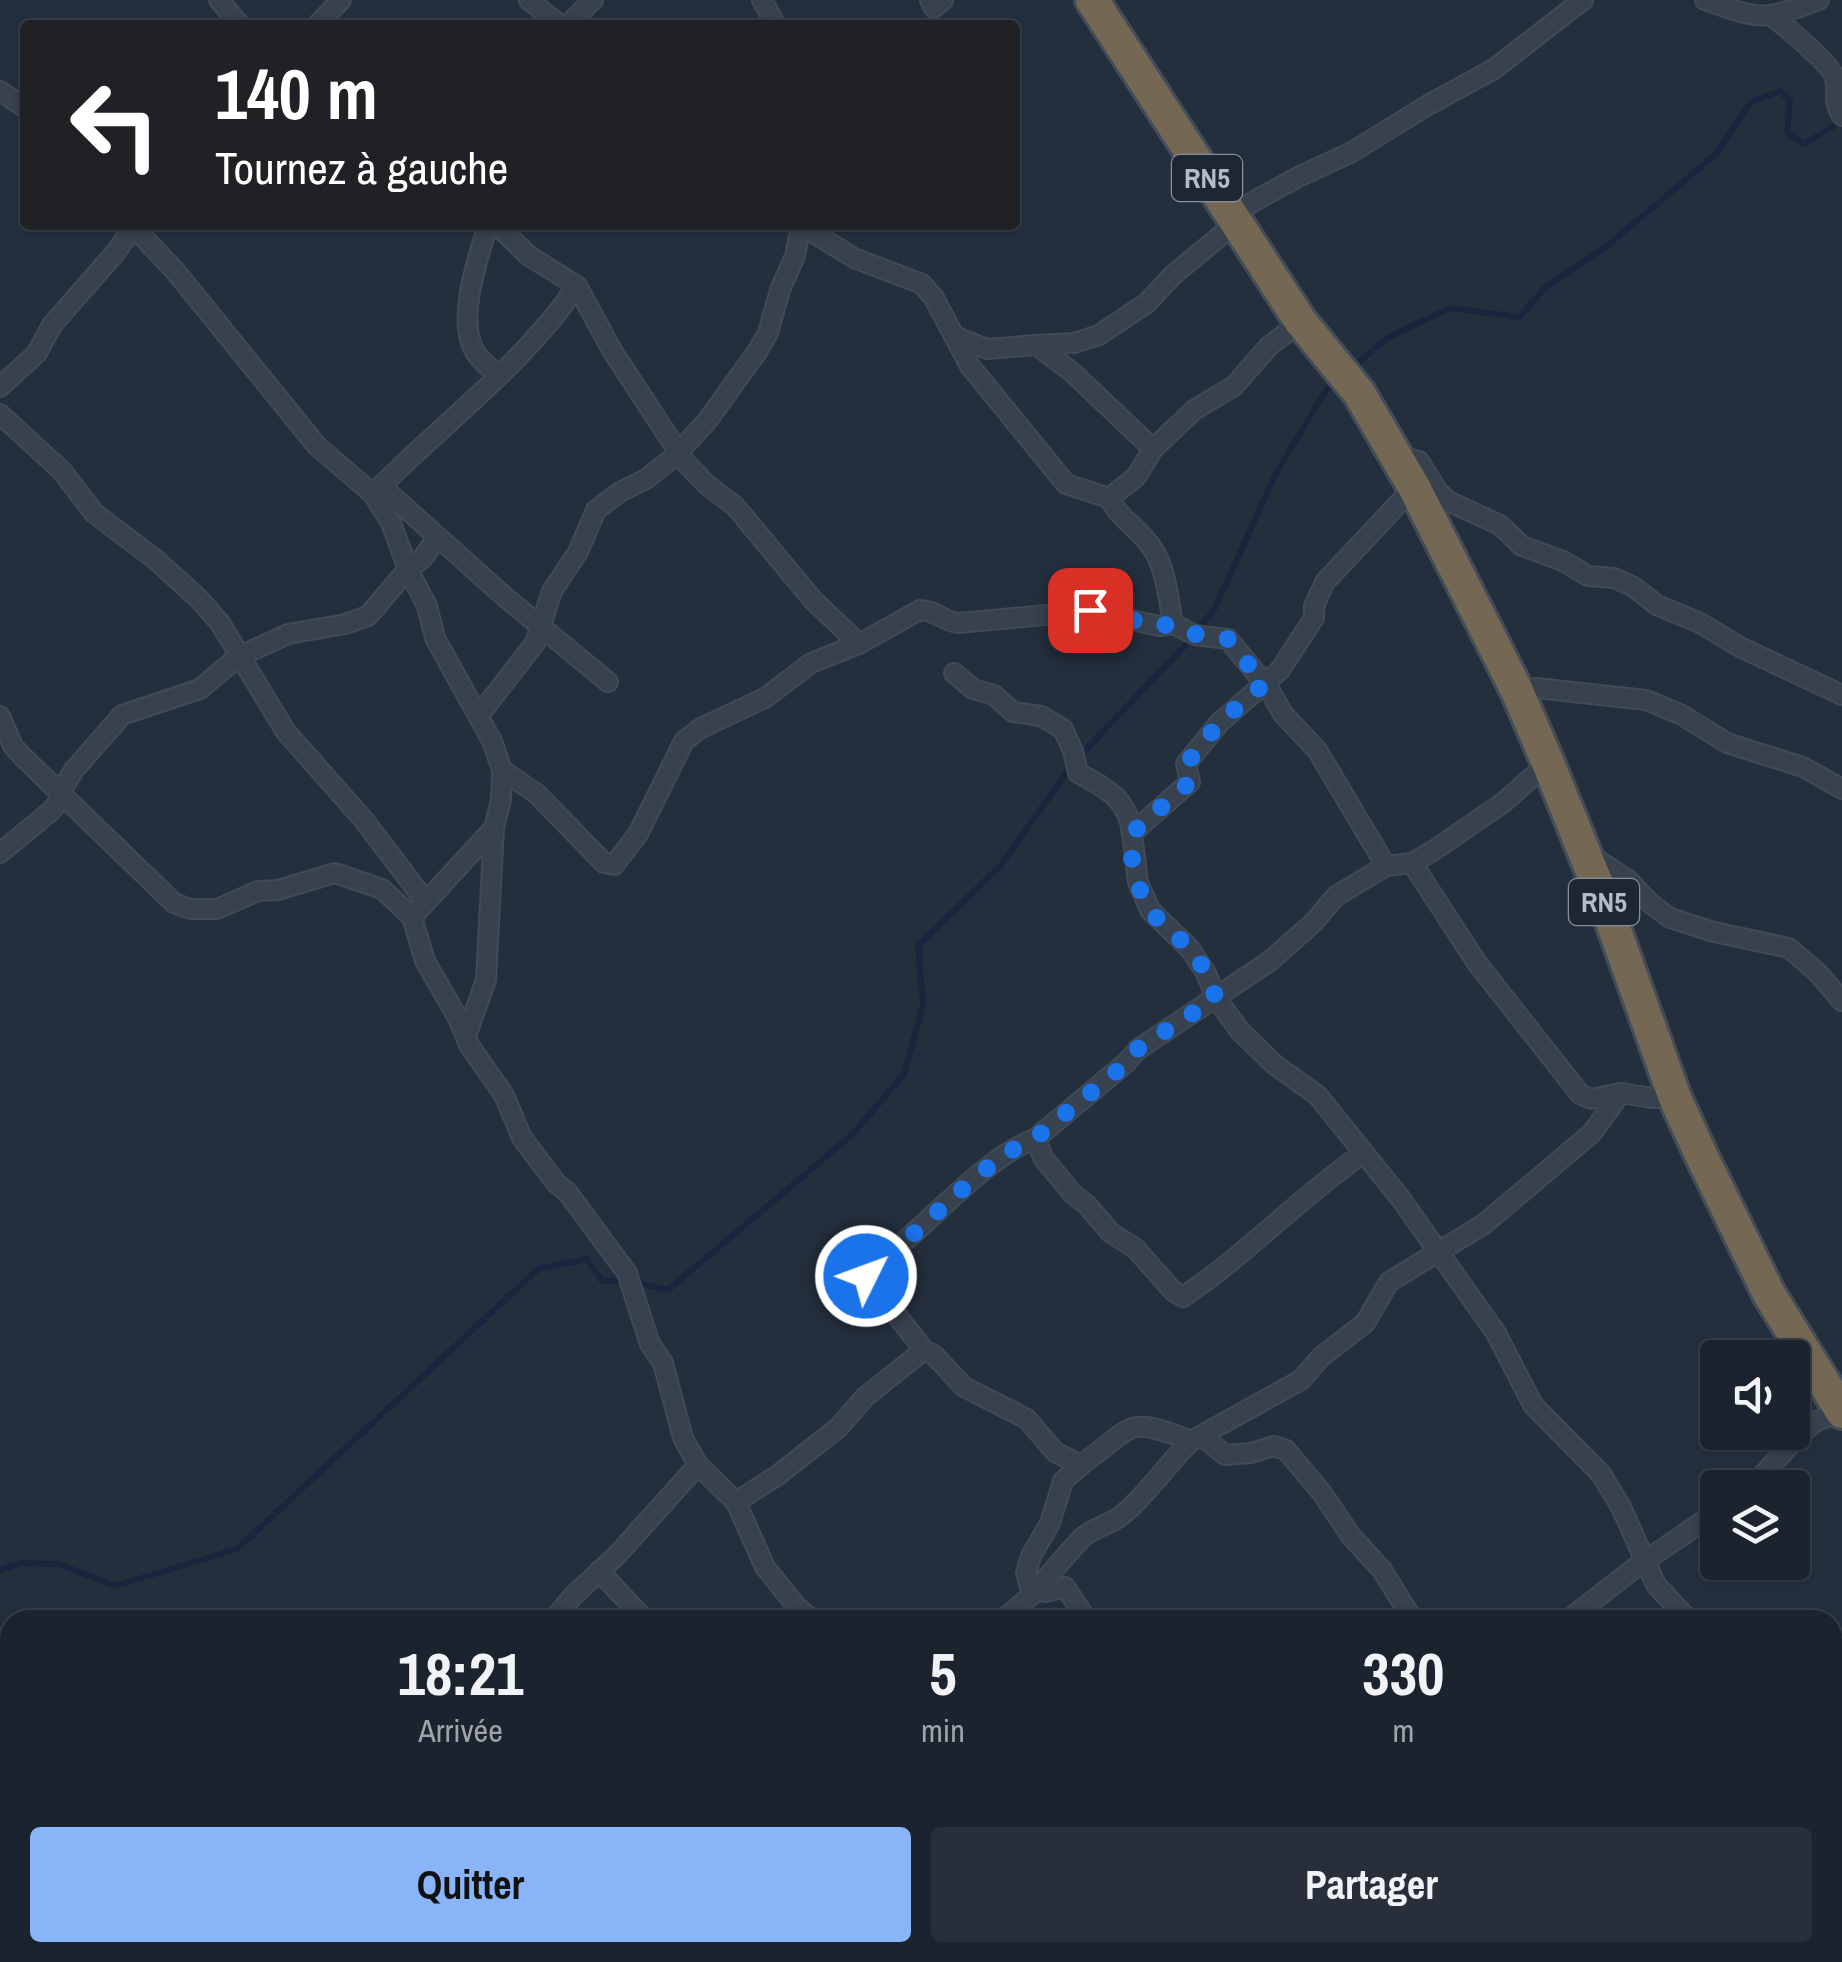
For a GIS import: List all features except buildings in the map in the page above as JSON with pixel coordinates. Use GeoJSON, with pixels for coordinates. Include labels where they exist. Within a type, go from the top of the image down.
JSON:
{"type":"FeatureCollection","features":[{"type":"Feature","properties":{"kind":"highway","name":"RN5"},"geometry":{"type":"LineString","coordinates":[[1092,0],[1301,322],[1359,393],[1414,487],[1517,691],[1548,763],[1675,1098],[1770,1294],[1842,1412]]}},
{"type":"Feature","properties":{"kind":"street"},"geometry":{"type":"LineString","coordinates":[[219,0],[236,20]]}},
{"type":"Feature","properties":{"kind":"street"},"geometry":{"type":"LineString","coordinates":[[323,20],[341,0]]}},
{"type":"Feature","properties":{"kind":"street"},"geometry":{"type":"LineString","coordinates":[[530,0],[557,20]]}},
{"type":"Feature","properties":{"kind":"street"},"geometry":{"type":"LineString","coordinates":[[570,20],[593,0]]}},
{"type":"Feature","properties":{"kind":"street"},"geometry":{"type":"LineString","coordinates":[[954,336],[987,349],[1074,343],[1099,335],[1147,303],[1233,218],[1298,177],[1352,152],[1494,69],[1583,0]]}},
{"type":"Feature","properties":{"kind":"street"},"geometry":{"type":"LineString","coordinates":[[1705,0],[1773,17],[1819,0]]}},
{"type":"Feature","properties":{"kind":"street"},"geometry":{"type":"LineString","coordinates":[[1773,17],[1824,62],[1835,78],[1834,96],[1842,116]]}},
{"type":"Feature","properties":{"kind":"street"},"geometry":{"type":"LineString","coordinates":[[0,387],[37,353],[52,325],[116,252],[130,230]]}},
{"type":"Feature","properties":{"kind":"street"},"geometry":{"type":"LineString","coordinates":[[138,230],[317,446],[437,538],[608,682]]}},
{"type":"Feature","properties":{"kind":"street"},"geometry":{"type":"LineString","coordinates":[[486,230],[476,262],[469,320],[474,351],[497,376]]}},
{"type":"Feature","properties":{"kind":"street"},"geometry":{"type":"LineString","coordinates":[[503,230],[529,256],[578,286],[613,352],[696,474],[735,506],[814,600],[859,644]]}},
{"type":"Feature","properties":{"kind":"street"},"geometry":{"type":"LineString","coordinates":[[480,714],[526,657],[542,629],[552,591],[578,552],[596,510],[646,479],[707,422],[762,342],[800,243],[801,230]]}},
{"type":"Feature","properties":{"kind":"street"},"geometry":{"type":"LineString","coordinates":[[809,230],[854,258],[922,284],[970,366],[1066,484],[1109,498],[1115,510],[1150,544],[1164,577],[1172,624]]}},
{"type":"Feature","properties":{"kind":"street"},"geometry":{"type":"LineString","coordinates":[[377,490],[497,376],[559,312],[578,286]]}},
{"type":"Feature","properties":{"kind":"street"},"geometry":{"type":"LineString","coordinates":[[1109,498],[1136,477],[1153,450],[1194,410],[1234,386],[1269,346],[1301,322]]}},
{"type":"Feature","properties":{"kind":"street"},"geometry":{"type":"LineString","coordinates":[[1036,344],[1072,372],[1153,450]]}},
{"type":"Feature","properties":{"kind":"street"},"geometry":{"type":"LineString","coordinates":[[0,414],[62,471],[94,513],[156,560],[200,600],[220,624],[286,732],[363,819],[426,902]]}},
{"type":"Feature","properties":{"kind":"street"},"geometry":{"type":"LineString","coordinates":[[1392,455],[1419,462],[1448,501],[1500,525],[1522,546],[1563,561],[1588,576],[1614,578],[1634,587],[1657,605],[1842,695]]}},
{"type":"Feature","properties":{"kind":"street"},"geometry":{"type":"LineString","coordinates":[[1132,833],[1190,782],[1186,769],[1189,760],[1219,723],[1286,662],[1310,624],[1324,582],[1414,487]]}},
{"type":"Feature","properties":{"kind":"street"},"geometry":{"type":"LineString","coordinates":[[377,490],[408,568],[428,606],[436,638],[480,714],[502,770],[501,800],[494,828],[486,980],[466,1036]]}},
{"type":"Feature","properties":{"kind":"street"},"geometry":{"type":"LineString","coordinates":[[0,853],[51,810],[62,797],[74,770],[122,715],[200,689],[238,657],[302,629],[345,624],[368,616],[437,538]]}},
{"type":"Feature","properties":{"kind":"street"},"geometry":{"type":"LineString","coordinates":[[502,770],[538,794],[604,862],[614,865],[638,834],[684,741],[701,728],[764,698],[811,664],[859,644],[920,610],[930,610],[958,624],[1090,610],[1158,626],[1172,624],[1195,634],[1228,639],[1329,768],[1386,866]]}},
{"type":"Feature","properties":{"kind":"street"},"geometry":{"type":"LineString","coordinates":[[954,672],[973,689],[994,695],[1020,715],[1041,716],[1062,728],[1078,773],[1118,797],[1131,820],[1142,895],[1155,916],[1198,960],[1230,1020],[1266,1058],[1318,1096],[1401,1199],[1496,1333],[1533,1406],[1602,1474],[1661,1591],[1680,1610]]}},
{"type":"Feature","properties":{"kind":"street"},"geometry":{"type":"LineString","coordinates":[[1517,691],[1536,688],[1646,700],[1692,720],[1727,743],[1804,767],[1842,789]]}},
{"type":"Feature","properties":{"kind":"street"},"geometry":{"type":"LineString","coordinates":[[0,716],[13,746],[174,902],[190,908],[218,909],[258,891],[278,890],[335,873],[382,889],[412,917],[425,960],[504,1095],[522,1138],[627,1273],[650,1344],[663,1363],[682,1438],[698,1465],[736,1502],[765,1566],[800,1610]]}},
{"type":"Feature","properties":{"kind":"street"},"geometry":{"type":"LineString","coordinates":[[1081,1465],[1055,1452],[1027,1420],[964,1386],[924,1350],[866,1274],[984,1172],[1024,1142],[1034,1139],[1128,1062],[1136,1050],[1270,961],[1314,922],[1336,896],[1386,866],[1412,864],[1481,819],[1548,763]]}},
{"type":"Feature","properties":{"kind":"street"},"geometry":{"type":"LineString","coordinates":[[412,917],[494,828]]}},
{"type":"Feature","properties":{"kind":"street"},"geometry":{"type":"LineString","coordinates":[[1583,850],[1628,880],[1650,904],[1670,918],[1789,948],[1818,972],[1842,1001]]}},
{"type":"Feature","properties":{"kind":"street"},"geometry":{"type":"LineString","coordinates":[[1412,864],[1478,963],[1580,1094],[1591,1099],[1621,1093],[1675,1098]]}},
{"type":"Feature","properties":{"kind":"street"},"geometry":{"type":"LineString","coordinates":[[1016,1610],[1026,1604],[1086,1534],[1113,1522],[1130,1508],[1197,1439],[1301,1380],[1321,1356],[1365,1323],[1389,1282],[1484,1224],[1592,1134],[1621,1093]]}},
{"type":"Feature","properties":{"kind":"street"},"geometry":{"type":"LineString","coordinates":[[1034,1139],[1044,1159],[1072,1193],[1111,1233],[1134,1248],[1172,1291],[1183,1297],[1212,1278],[1281,1216],[1362,1154]]}},
{"type":"Feature","properties":{"kind":"street"},"geometry":{"type":"LineString","coordinates":[[736,1502],[840,1427],[865,1396],[924,1350]]}},
{"type":"Feature","properties":{"kind":"street"},"geometry":{"type":"LineString","coordinates":[[1767,1470],[1816,1421],[1842,1412]]}},
{"type":"Feature","properties":{"kind":"street"},"geometry":{"type":"LineString","coordinates":[[1034,1592],[1026,1573],[1030,1556],[1050,1523],[1062,1483],[1128,1427],[1148,1425],[1197,1439],[1225,1456],[1251,1454],[1274,1446],[1286,1450],[1382,1570],[1407,1610]]}},
{"type":"Feature","properties":{"kind":"street"},"geometry":{"type":"LineString","coordinates":[[560,1610],[698,1465]]}},
{"type":"Feature","properties":{"kind":"street"},"geometry":{"type":"LineString","coordinates":[[1581,1610],[1700,1524]]}},
{"type":"Feature","properties":{"kind":"street"},"geometry":{"type":"LineString","coordinates":[[600,1571],[636,1610]]}},
{"type":"Feature","properties":{"kind":"street"},"geometry":{"type":"LineString","coordinates":[[1034,1592],[1065,1587],[1080,1610]]}},
{"type":"Feature","properties":{"kind":"waterway"},"geometry":{"type":"LineString","coordinates":[[1351,369],[1387,338],[1450,308],[1519,317],[1546,287],[1607,246],[1716,154],[1751,102],[1780,91],[1790,101],[1787,133],[1804,144],[1842,121]]}},
{"type":"Feature","properties":{"kind":"waterway"},"geometry":{"type":"LineString","coordinates":[[0,1570],[21,1563],[59,1564],[115,1586],[237,1549],[538,1269],[587,1259],[602,1281],[631,1281],[668,1290],[853,1134],[904,1074],[923,1005],[918,946],[1001,865],[1074,762],[1195,635],[1215,608],[1276,473],[1326,390],[1337,381]]}},
{"type":"Feature","properties":{"kind":"route"},"geometry":{"type":"LineString","coordinates":[[866,1276],[984,1172],[1024,1142],[1034,1139],[1128,1062],[1136,1050],[1216,998],[1190,948],[1166,928],[1142,895],[1132,833],[1190,782],[1186,764],[1219,723],[1264,684],[1228,639],[1195,634],[1172,624],[1158,626],[1090,610]]}}]}
